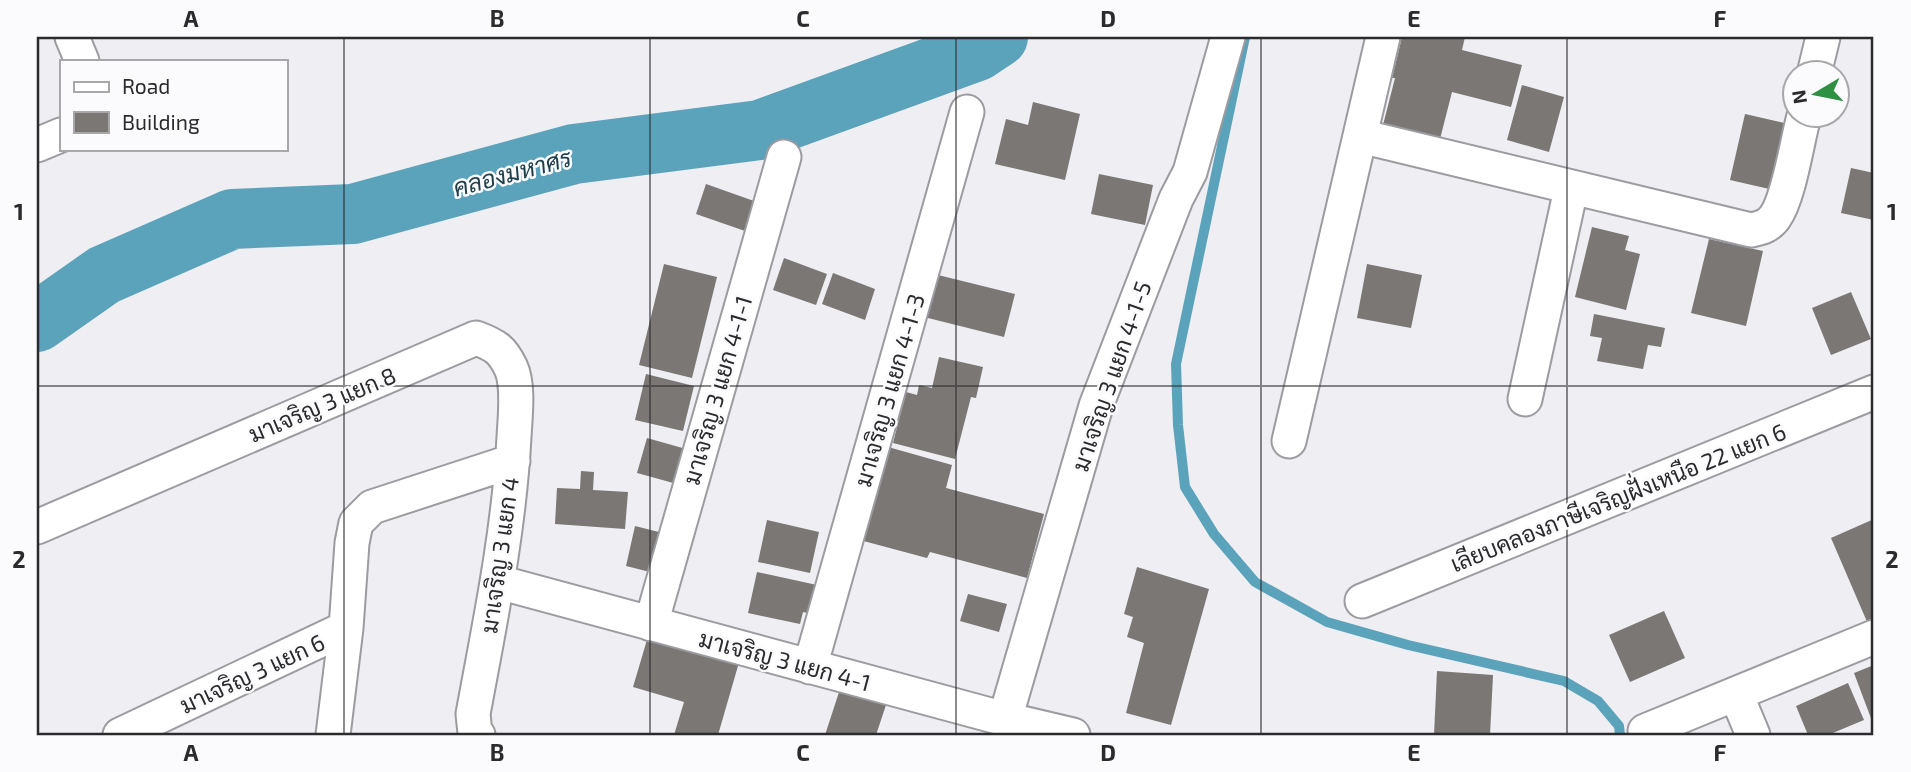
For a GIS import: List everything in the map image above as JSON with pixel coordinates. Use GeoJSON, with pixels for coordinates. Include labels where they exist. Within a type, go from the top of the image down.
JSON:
{"type":"FeatureCollection","features":[{"type":"Feature","properties":{"kind":"street"},"geometry":{"type":"LineString","coordinates":[[72,37],[82,60]]}},
{"type":"Feature","properties":{"kind":"street","name":"มาเจริญ 3 แยก 4-1-5"},"geometry":{"type":"LineString","coordinates":[[1005,719],[1096,406],[1176,199],[1190,172],[1228,37]]}},
{"type":"Feature","properties":{"kind":"street"},"geometry":{"type":"LineString","coordinates":[[1289,441],[1382,37]]}},
{"type":"Feature","properties":{"kind":"street"},"geometry":{"type":"LineString","coordinates":[[1817,60],[1823,37]]}},
{"type":"Feature","properties":{"kind":"street","name":"มาเจริญ 3 แยก 4-1-3"},"geometry":{"type":"LineString","coordinates":[[810,667],[967,112]]}},
{"type":"Feature","properties":{"kind":"street"},"geometry":{"type":"LineString","coordinates":[[1360,136],[1571,189],[1751,230],[1765,227],[1775,217],[1783,200],[1800,130]]}},
{"type":"Feature","properties":{"kind":"street"},"geometry":{"type":"LineString","coordinates":[[37,145],[60,135]]}},
{"type":"Feature","properties":{"kind":"street","name":"มาเจริญ 3 แยก 4-1-1"},"geometry":{"type":"LineString","coordinates":[[651,624],[784,157]]}},
{"type":"Feature","properties":{"kind":"street"},"geometry":{"type":"LineString","coordinates":[[1525,399],[1571,189]]}},
{"type":"Feature","properties":{"kind":"street","name":"มาเจริญ 3 แยก 8"},"geometry":{"type":"LineString","coordinates":[[37,527],[476,338],[496,345],[512,370],[516,408],[513,461]]}},
{"type":"Feature","properties":{"kind":"street","name":"เลียบคลองภาษีเจริญฝั่งเหนือ 22 แยก 6"},"geometry":{"type":"LineString","coordinates":[[1362,601],[1874,392]]}},
{"type":"Feature","properties":{"kind":"street","name":"มาเจริญ 3 แยก 4"},"geometry":{"type":"LineString","coordinates":[[334,735],[356,523],[372,507],[513,461],[498,582],[472,714],[475,733],[478,735]]}},
{"type":"Feature","properties":{"kind":"street","name":"มาเจริญ 3 แยก 4-1"},"geometry":{"type":"LineString","coordinates":[[498,582],[1073,735]]}},
{"type":"Feature","properties":{"kind":"street","name":"มาเจริญ 3 แยก 6"},"geometry":{"type":"LineString","coordinates":[[120,735],[346,628]]}},
{"type":"Feature","properties":{"kind":"street"},"geometry":{"type":"LineString","coordinates":[[1645,731],[1874,637]]}},
{"type":"Feature","properties":{"kind":"street"},"geometry":{"type":"LineString","coordinates":[[1736,694],[1753,735]]}},
{"type":"Feature","properties":{"kind":"building"},"geometry":{"type":"Polygon","coordinates":[[[1402,37],[1465,37],[1462,50],[1522,65],[1511,107],[1452,92],[1439,143],[1382,129],[1402,37]]]}},
{"type":"Feature","properties":{"kind":"building"},"geometry":{"type":"Polygon","coordinates":[[[1522,85],[1564,97],[1549,152],[1507,140],[1522,85]]]}},
{"type":"Feature","properties":{"kind":"building"},"geometry":{"type":"Polygon","coordinates":[[[1033,102],[1080,114],[1065,180],[995,164],[1006,119],[1028,125],[1033,102]]]}},
{"type":"Feature","properties":{"kind":"building"},"geometry":{"type":"Polygon","coordinates":[[[1745,114],[1782,122],[1782,130],[1792,130],[1778,191],[1730,180],[1745,114]]]}},
{"type":"Feature","properties":{"kind":"building"},"geometry":{"type":"Polygon","coordinates":[[[1851,168],[1874,173],[1874,220],[1841,213],[1851,168]]]}},
{"type":"Feature","properties":{"kind":"building"},"geometry":{"type":"Polygon","coordinates":[[[1099,174],[1153,185],[1145,225],[1091,214],[1099,174]]]}},
{"type":"Feature","properties":{"kind":"building"},"geometry":{"type":"Polygon","coordinates":[[[706,184],[754,201],[745,231],[696,214],[706,184]]]}},
{"type":"Feature","properties":{"kind":"building"},"geometry":{"type":"Polygon","coordinates":[[[1592,227],[1629,236],[1625,250],[1640,254],[1626,310],[1575,297],[1592,227]]]}},
{"type":"Feature","properties":{"kind":"building"},"geometry":{"type":"Polygon","coordinates":[[[1709,239],[1763,251],[1746,326],[1691,313],[1709,239]]]}},
{"type":"Feature","properties":{"kind":"building"},"geometry":{"type":"Polygon","coordinates":[[[784,258],[827,274],[816,305],[773,290],[784,258]]]}},
{"type":"Feature","properties":{"kind":"building"},"geometry":{"type":"Polygon","coordinates":[[[664,264],[717,277],[692,378],[639,365],[664,264]]]}},
{"type":"Feature","properties":{"kind":"building"},"geometry":{"type":"Polygon","coordinates":[[[1367,264],[1422,275],[1411,328],[1357,318],[1367,264]]]}},
{"type":"Feature","properties":{"kind":"building"},"geometry":{"type":"Polygon","coordinates":[[[833,273],[875,289],[865,320],[822,304],[833,273]]]}},
{"type":"Feature","properties":{"kind":"building"},"geometry":{"type":"Polygon","coordinates":[[[930,273],[1015,294],[1004,337],[920,316],[930,273]]]}},
{"type":"Feature","properties":{"kind":"building"},"geometry":{"type":"Polygon","coordinates":[[[1851,292],[1871,339],[1831,355],[1812,308],[1851,292]]]}},
{"type":"Feature","properties":{"kind":"building"},"geometry":{"type":"Polygon","coordinates":[[[1594,314],[1665,328],[1661,347],[1648,345],[1643,369],[1597,361],[1602,338],[1590,336],[1594,314]]]}},
{"type":"Feature","properties":{"kind":"building"},"geometry":{"type":"Polygon","coordinates":[[[939,357],[983,367],[976,398],[971,397],[955,459],[893,443],[906,392],[917,395],[919,385],[932,388],[939,357]]]}},
{"type":"Feature","properties":{"kind":"building"},"geometry":{"type":"Polygon","coordinates":[[[646,374],[694,386],[683,431],[635,420],[646,374]]]}},
{"type":"Feature","properties":{"kind":"building"},"geometry":{"type":"Polygon","coordinates":[[[647,438],[686,449],[677,484],[637,473],[647,438]]]}},
{"type":"Feature","properties":{"kind":"building"},"geometry":{"type":"Polygon","coordinates":[[[881,445],[952,465],[946,488],[1044,514],[1027,578],[930,552],[927,558],[856,539],[881,445]]]}},
{"type":"Feature","properties":{"kind":"building"},"geometry":{"type":"Polygon","coordinates":[[[581,471],[594,472],[593,490],[628,492],[625,529],[555,524],[557,488],[580,489],[581,471]]]}},
{"type":"Feature","properties":{"kind":"building"},"geometry":{"type":"Polygon","coordinates":[[[1874,519],[1874,621],[1868,624],[1831,538],[1874,519]]]}},
{"type":"Feature","properties":{"kind":"building"},"geometry":{"type":"Polygon","coordinates":[[[767,520],[819,532],[810,573],[758,562],[767,520]]]}},
{"type":"Feature","properties":{"kind":"building"},"geometry":{"type":"Polygon","coordinates":[[[635,526],[659,532],[650,572],[626,566],[635,526]]]}},
{"type":"Feature","properties":{"kind":"building"},"geometry":{"type":"Polygon","coordinates":[[[1137,567],[1209,589],[1171,725],[1126,713],[1144,643],[1127,637],[1133,617],[1124,614],[1137,567]]]}},
{"type":"Feature","properties":{"kind":"building"},"geometry":{"type":"Polygon","coordinates":[[[757,572],[817,585],[811,614],[803,612],[800,624],[748,613],[757,572]]]}},
{"type":"Feature","properties":{"kind":"building"},"geometry":{"type":"Polygon","coordinates":[[[968,594],[1007,604],[999,632],[960,621],[968,594]]]}},
{"type":"Feature","properties":{"kind":"building"},"geometry":{"type":"Polygon","coordinates":[[[1664,611],[1685,658],[1630,682],[1609,635],[1664,611]]]}},
{"type":"Feature","properties":{"kind":"building"},"geometry":{"type":"Polygon","coordinates":[[[649,633],[740,659],[718,735],[674,735],[684,702],[633,687],[649,633]]]}},
{"type":"Feature","properties":{"kind":"building"},"geometry":{"type":"Polygon","coordinates":[[[1874,665],[1874,720],[1872,721],[1854,673],[1874,665]]]}},
{"type":"Feature","properties":{"kind":"building"},"geometry":{"type":"Polygon","coordinates":[[[1437,671],[1493,675],[1490,735],[1434,735],[1437,671]]]}},
{"type":"Feature","properties":{"kind":"building"},"geometry":{"type":"Polygon","coordinates":[[[842,683],[888,699],[876,735],[825,735],[842,683]]]}},
{"type":"Feature","properties":{"kind":"building"},"geometry":{"type":"Polygon","coordinates":[[[1848,683],[1864,720],[1828,735],[1808,735],[1796,706],[1848,683]]]}},
{"type":"Feature","properties":{"kind":"waterway","name":"คลองมหาศร"},"geometry":{"type":"LineString","coordinates":[[37,322],[104,275],[232,219],[353,214],[574,154],[760,130],[977,51],[998,37]]}},
{"type":"Feature","properties":{"kind":"waterway"},"geometry":{"type":"LineString","coordinates":[[1245,37],[1176,364],[1178,425],[1185,487],[1214,534],[1255,582],[1327,622],[1408,645],[1564,681],[1598,701],[1619,726],[1620,735]]}}]}
